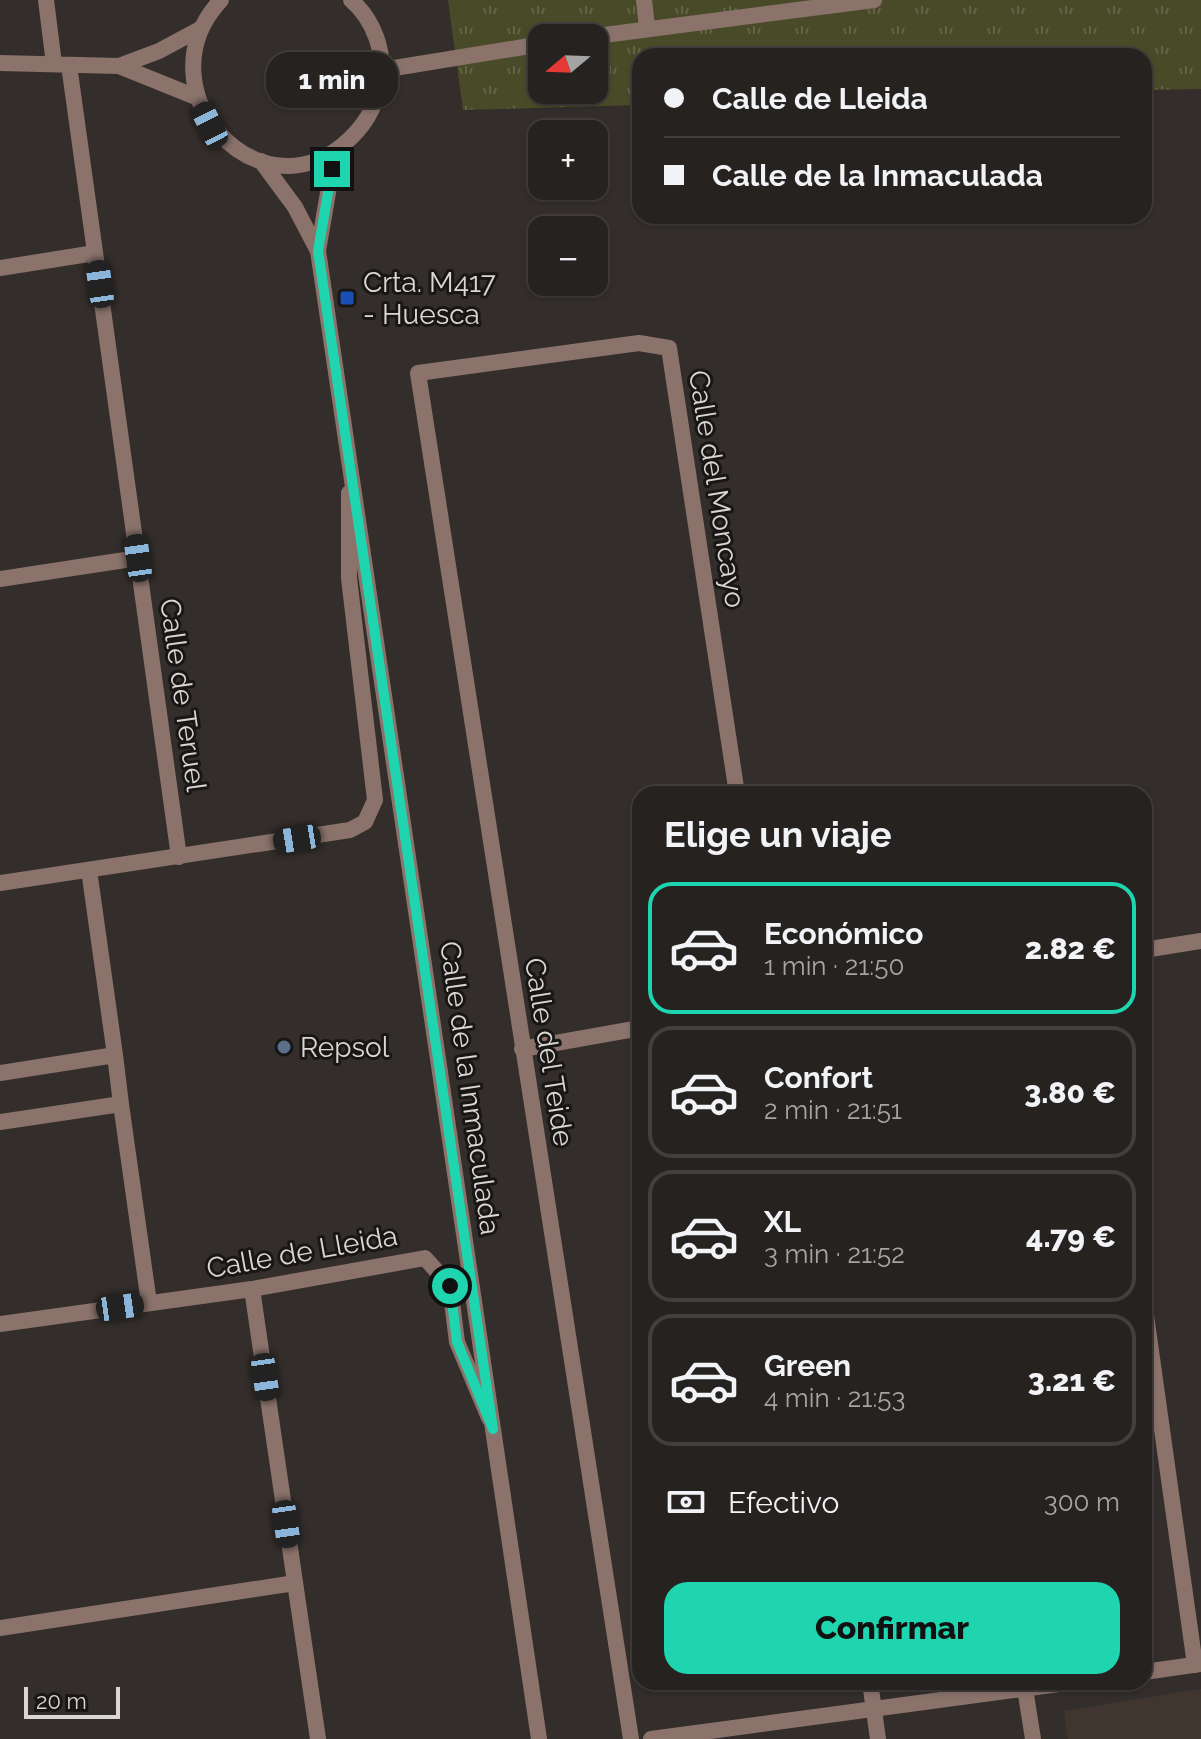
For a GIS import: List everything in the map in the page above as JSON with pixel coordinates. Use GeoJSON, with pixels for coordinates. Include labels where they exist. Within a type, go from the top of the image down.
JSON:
{"type":"FeatureCollection","features":[{"type":"Feature","properties":{"kind":"street","name":"Calle de Teruel"},"geometry":{"type":"LineString","coordinates":[[46,0],[95,253],[179,857]]}},
{"type":"Feature","properties":{"kind":"street"},"geometry":{"type":"LineString","coordinates":[[221,0],[200,29],[193,52],[196,97],[210,125],[233,147],[261,161],[286,165],[311,161],[335,152],[360,130],[371,112],[382,70],[377,38],[361,9],[351,0]]}},
{"type":"Feature","properties":{"kind":"street"},"geometry":{"type":"LineString","coordinates":[[644,0],[647,27]]}},
{"type":"Feature","properties":{"kind":"street"},"geometry":{"type":"LineString","coordinates":[[608,34],[874,0]]}},
{"type":"Feature","properties":{"kind":"street"},"geometry":{"type":"LineString","coordinates":[[119,66],[159,51],[200,29]]}},
{"type":"Feature","properties":{"kind":"street"},"geometry":{"type":"LineString","coordinates":[[382,70],[528,46]]}},
{"type":"Feature","properties":{"kind":"street"},"geometry":{"type":"LineString","coordinates":[[0,63],[119,66],[196,97]]}},
{"type":"Feature","properties":{"kind":"street","name":"Calle de la Inmaculada"},"geometry":{"type":"LineString","coordinates":[[318,251],[335,152]]}},
{"type":"Feature","properties":{"kind":"street","name":"Calle de la Inmaculada"},"geometry":{"type":"LineString","coordinates":[[261,161],[295,207],[318,251],[539,1739]]}},
{"type":"Feature","properties":{"kind":"street"},"geometry":{"type":"LineString","coordinates":[[0,268],[95,253]]}},
{"type":"Feature","properties":{"kind":"street","name":"Calle del Moncayo"},"geometry":{"type":"LineString","coordinates":[[418,373],[639,343],[669,348],[736,786]]}},
{"type":"Feature","properties":{"kind":"street","name":"Calle del Teide"},"geometry":{"type":"LineString","coordinates":[[418,373],[631,1739]]}},
{"type":"Feature","properties":{"kind":"street","name":"Calle de la Inmaculada"},"geometry":{"type":"LineString","coordinates":[[179,857],[350,830],[365,822],[375,800],[349,578],[349,444]]}},
{"type":"Feature","properties":{"kind":"street"},"geometry":{"type":"LineString","coordinates":[[0,579],[138,558]]}},
{"type":"Feature","properties":{"kind":"street"},"geometry":{"type":"LineString","coordinates":[[0,883],[179,857]]}},
{"type":"Feature","properties":{"kind":"street"},"geometry":{"type":"LineString","coordinates":[[89,870],[149,1303]]}},
{"type":"Feature","properties":{"kind":"street"},"geometry":{"type":"LineString","coordinates":[[1152,949],[1201,941]]}},
{"type":"Feature","properties":{"kind":"street"},"geometry":{"type":"LineString","coordinates":[[522,1049],[632,1029]]}},
{"type":"Feature","properties":{"kind":"street"},"geometry":{"type":"LineString","coordinates":[[0,1073],[115,1055]]}},
{"type":"Feature","properties":{"kind":"street"},"geometry":{"type":"LineString","coordinates":[[0,1122],[121,1104]]}},
{"type":"Feature","properties":{"kind":"street","name":"Calle de Lleida"},"geometry":{"type":"LineString","coordinates":[[0,1324],[252,1289],[425,1258],[450,1286],[457,1342],[493,1429]]}},
{"type":"Feature","properties":{"kind":"street"},"geometry":{"type":"LineString","coordinates":[[252,1289],[318,1739]]}},
{"type":"Feature","properties":{"kind":"street"},"geometry":{"type":"LineString","coordinates":[[1152,1355],[1198,1664],[1152,1671]]}},
{"type":"Feature","properties":{"kind":"street"},"geometry":{"type":"LineString","coordinates":[[0,1628],[295,1583]]}},
{"type":"Feature","properties":{"kind":"street"},"geometry":{"type":"LineString","coordinates":[[871,1690],[878,1739]]}},
{"type":"Feature","properties":{"kind":"street"},"geometry":{"type":"LineString","coordinates":[[651,1739],[1000,1690]]}},
{"type":"Feature","properties":{"kind":"street"},"geometry":{"type":"LineString","coordinates":[[1026,1690],[1033,1739]]}},
{"type":"Feature","properties":{"kind":"shaded area"},"geometry":{"type":"Polygon","coordinates":[[[1201,1689],[1201,1739],[1068,1739],[1064,1711],[1201,1689]]]}},
{"type":"Feature","properties":{"kind":"green space"},"geometry":{"type":"Polygon","coordinates":[[[448,0],[1201,0],[1201,89],[1152,90],[1152,48],[632,48],[632,105],[463,110],[448,0]]]}},
{"type":"Feature","properties":{"kind":"place","name":"Crta. M417 - Huesca"},"geometry":{"type":"Point","coordinates":[347,298]}},
{"type":"Feature","properties":{"kind":"place","name":"Repsol"},"geometry":{"type":"Point","coordinates":[284,1047]}},
{"type":"Feature","properties":{"kind":"route"},"geometry":{"type":"LineString","coordinates":[[332,169],[318,251],[493,1429],[457,1342],[450,1286]]}}]}
